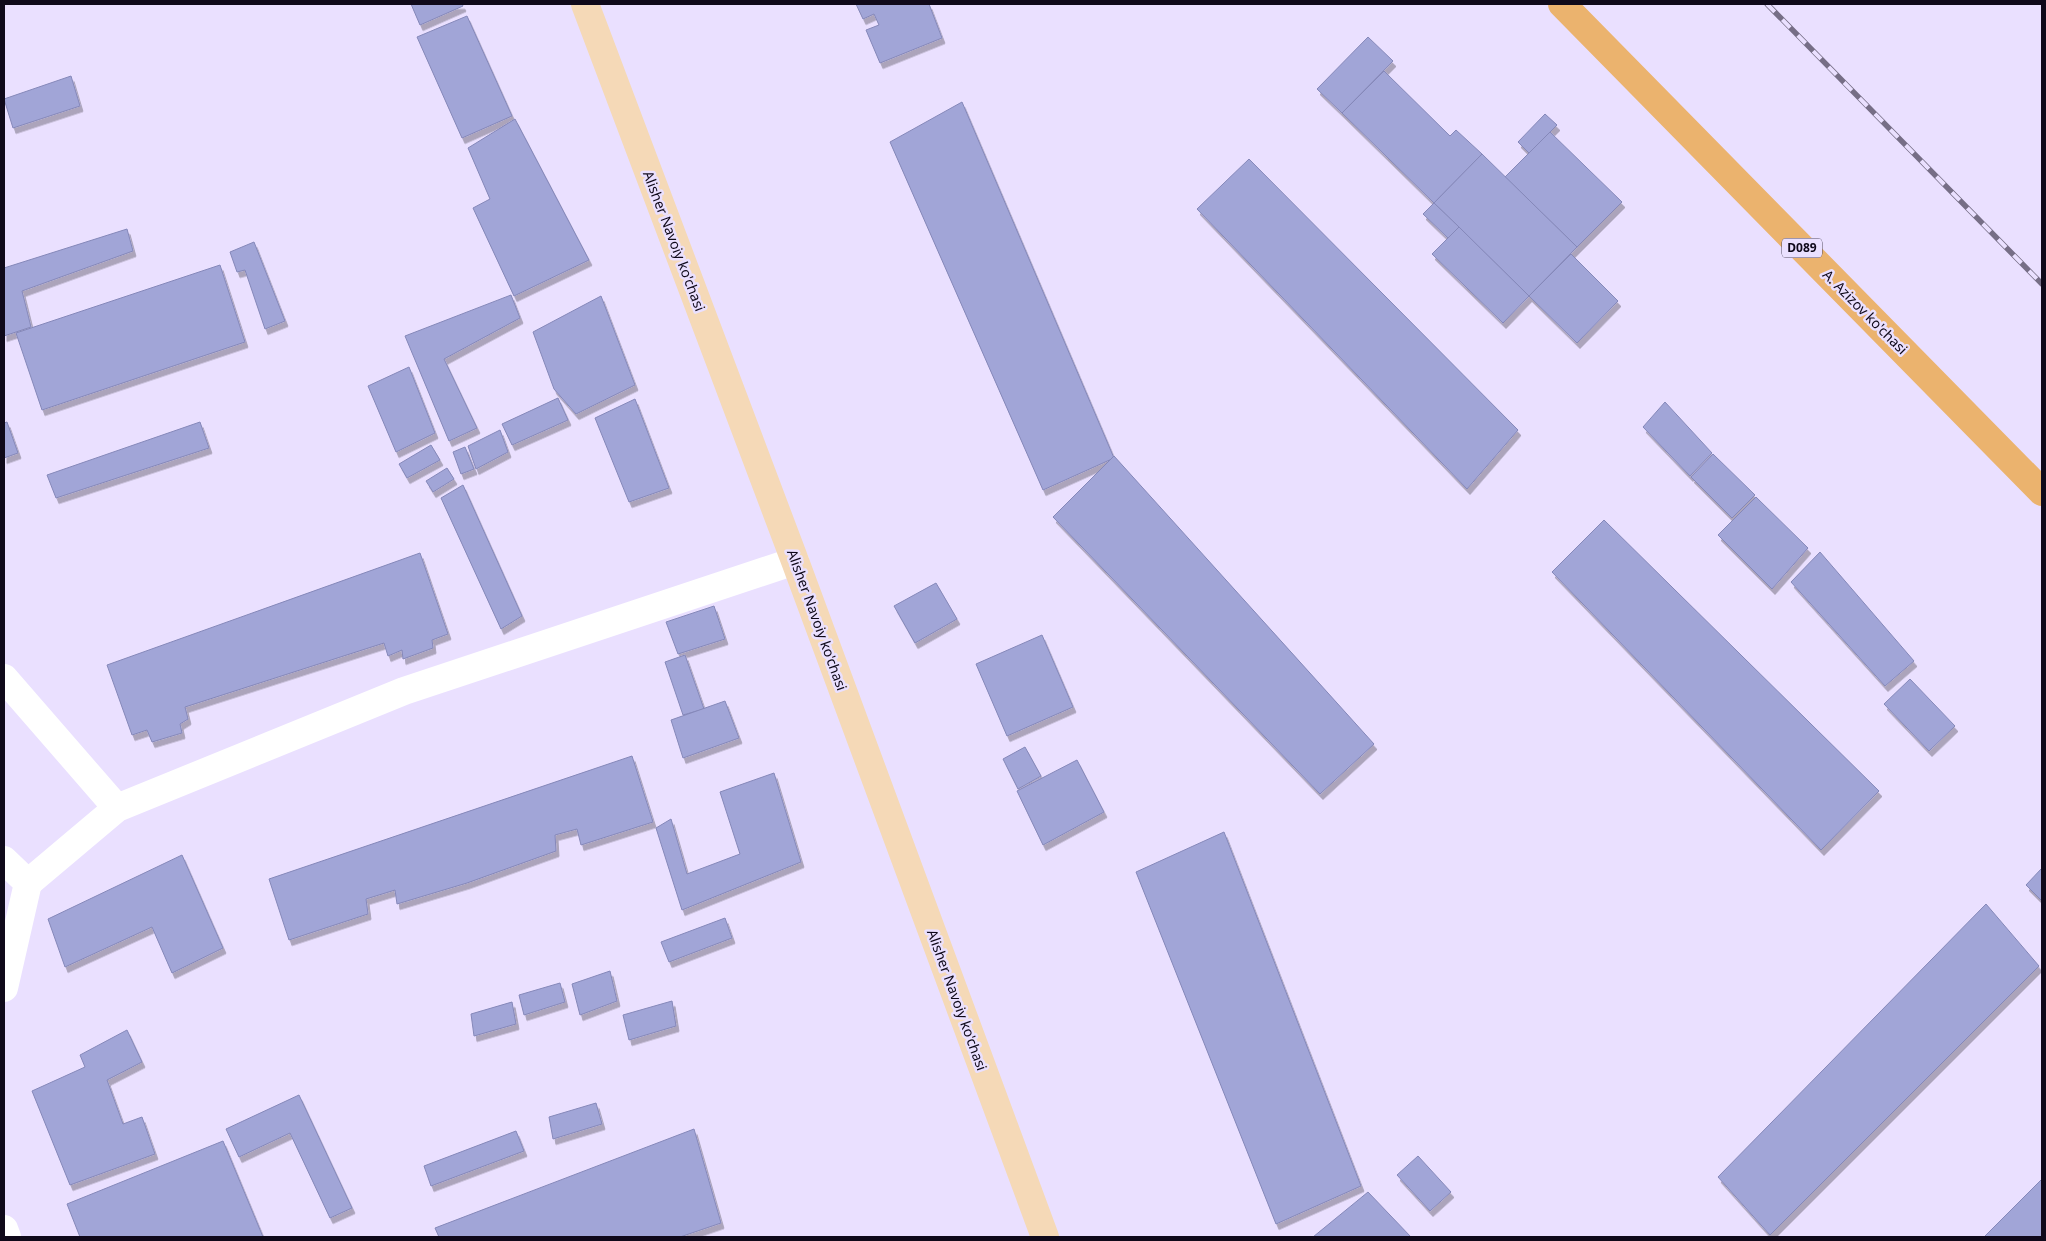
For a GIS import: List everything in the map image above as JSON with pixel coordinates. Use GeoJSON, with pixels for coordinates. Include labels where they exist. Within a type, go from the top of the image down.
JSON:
{"type":"FeatureCollection","features":[{"type":"Feature","properties":{"kind":"main road","name":"A. Azizov ko'chasi"},"geometry":{"type":"LineString","coordinates":[[1562,4],[2042,492]]}},
{"type":"Feature","properties":{"kind":"street","name":"Alisher Navoiy ko'chasi"},"geometry":{"type":"LineString","coordinates":[[585,4],[795,561],[1045,1237]]}},
{"type":"Feature","properties":{"kind":"street"},"geometry":{"type":"LineString","coordinates":[[4,988],[28,883],[117,808],[404,691],[795,561]]}},
{"type":"Feature","properties":{"kind":"street"},"geometry":{"type":"LineString","coordinates":[[4,678],[117,808]]}},
{"type":"Feature","properties":{"kind":"street"},"geometry":{"type":"LineString","coordinates":[[4,860],[28,883]]}},
{"type":"Feature","properties":{"kind":"street"},"geometry":{"type":"LineString","coordinates":[[4,1229],[6,1237]]}},
{"type":"Feature","properties":{"kind":"building"},"geometry":{"type":"Polygon","coordinates":[[[411,4],[462,4],[463,6],[420,25],[411,4]]]}},
{"type":"Feature","properties":{"kind":"building"},"geometry":{"type":"Polygon","coordinates":[[[856,4],[929,4],[942,38],[880,63],[866,30],[879,25],[874,14],[863,19],[856,4]]]}},
{"type":"Feature","properties":{"kind":"building"},"geometry":{"type":"Polygon","coordinates":[[[467,16],[512,116],[462,138],[417,37],[467,16]]]}},
{"type":"Feature","properties":{"kind":"building"},"geometry":{"type":"Polygon","coordinates":[[[1368,37],[1393,61],[1342,113],[1317,89],[1368,37]]]}},
{"type":"Feature","properties":{"kind":"building"},"geometry":{"type":"Polygon","coordinates":[[[1384,71],[1450,136],[1456,130],[1482,154],[1434,203],[1342,113],[1384,71]]]}},
{"type":"Feature","properties":{"kind":"building"},"geometry":{"type":"Polygon","coordinates":[[[71,76],[80,106],[13,128],[4,99],[71,76]]]}},
{"type":"Feature","properties":{"kind":"building"},"geometry":{"type":"Polygon","coordinates":[[[962,102],[1114,458],[1043,490],[890,142],[962,102]]]}},
{"type":"Feature","properties":{"kind":"building"},"geometry":{"type":"Polygon","coordinates":[[[1545,114],[1557,125],[1529,153],[1518,142],[1545,114]]]}},
{"type":"Feature","properties":{"kind":"building"},"geometry":{"type":"Polygon","coordinates":[[[515,119],[589,260],[514,296],[473,208],[490,199],[468,148],[515,119]]]}},
{"type":"Feature","properties":{"kind":"building"},"geometry":{"type":"Polygon","coordinates":[[[1550,132],[1622,202],[1577,247],[1505,177],[1550,132]]]}},
{"type":"Feature","properties":{"kind":"building"},"geometry":{"type":"Polygon","coordinates":[[[1482,154],[1577,247],[1529,296],[1434,203],[1482,154]]]}},
{"type":"Feature","properties":{"kind":"building"},"geometry":{"type":"Polygon","coordinates":[[[1249,159],[1518,430],[1467,489],[1197,209],[1249,159]]]}},
{"type":"Feature","properties":{"kind":"building"},"geometry":{"type":"Polygon","coordinates":[[[1434,203],[1459,227],[1448,238],[1423,214],[1434,203]]]}},
{"type":"Feature","properties":{"kind":"building"},"geometry":{"type":"Polygon","coordinates":[[[1459,227],[1529,296],[1503,323],[1432,254],[1459,227]]]}},
{"type":"Feature","properties":{"kind":"building"},"geometry":{"type":"Polygon","coordinates":[[[127,229],[133,251],[22,291],[31,327],[4,336],[4,268],[127,229]]]}},
{"type":"Feature","properties":{"kind":"building"},"geometry":{"type":"Polygon","coordinates":[[[254,242],[285,321],[265,329],[245,270],[237,272],[230,252],[254,242]]]}},
{"type":"Feature","properties":{"kind":"building"},"geometry":{"type":"Polygon","coordinates":[[[1571,254],[1618,301],[1577,343],[1529,296],[1571,254]]]}},
{"type":"Feature","properties":{"kind":"building"},"geometry":{"type":"Polygon","coordinates":[[[220,265],[245,342],[42,410],[16,333],[220,265]]]}},
{"type":"Feature","properties":{"kind":"building"},"geometry":{"type":"Polygon","coordinates":[[[511,295],[520,318],[444,359],[477,428],[449,441],[405,336],[511,295]]]}},
{"type":"Feature","properties":{"kind":"building"},"geometry":{"type":"Polygon","coordinates":[[[601,296],[635,385],[576,414],[554,389],[533,332],[601,296]]]}},
{"type":"Feature","properties":{"kind":"building"},"geometry":{"type":"Polygon","coordinates":[[[409,367],[435,433],[396,452],[368,386],[409,367]]]}},
{"type":"Feature","properties":{"kind":"building"},"geometry":{"type":"Polygon","coordinates":[[[558,398],[568,420],[512,445],[502,424],[558,398]]]}},
{"type":"Feature","properties":{"kind":"building"},"geometry":{"type":"Polygon","coordinates":[[[635,399],[669,488],[629,502],[595,418],[635,399]]]}},
{"type":"Feature","properties":{"kind":"building"},"geometry":{"type":"Polygon","coordinates":[[[1665,402],[1712,453],[1690,476],[1643,427],[1665,402]]]}},
{"type":"Feature","properties":{"kind":"building"},"geometry":{"type":"Polygon","coordinates":[[[7,422],[18,453],[4,458],[4,423],[7,422]]]}},
{"type":"Feature","properties":{"kind":"building"},"geometry":{"type":"Polygon","coordinates":[[[200,422],[209,448],[56,498],[47,475],[200,422]]]}},
{"type":"Feature","properties":{"kind":"building"},"geometry":{"type":"Polygon","coordinates":[[[500,430],[508,452],[476,469],[468,446],[500,430]]]}},
{"type":"Feature","properties":{"kind":"building"},"geometry":{"type":"Polygon","coordinates":[[[431,445],[440,460],[407,478],[399,464],[431,445]]]}},
{"type":"Feature","properties":{"kind":"building"},"geometry":{"type":"Polygon","coordinates":[[[465,447],[474,469],[461,474],[453,452],[465,447]]]}},
{"type":"Feature","properties":{"kind":"building"},"geometry":{"type":"Polygon","coordinates":[[[1713,454],[1755,495],[1732,518],[1691,477],[1713,454]]]}},
{"type":"Feature","properties":{"kind":"building"},"geometry":{"type":"Polygon","coordinates":[[[1114,456],[1374,744],[1320,794],[1053,517],[1114,456]]]}},
{"type":"Feature","properties":{"kind":"building"},"geometry":{"type":"Polygon","coordinates":[[[447,468],[454,479],[433,492],[426,481],[447,468]]]}},
{"type":"Feature","properties":{"kind":"building"},"geometry":{"type":"Polygon","coordinates":[[[463,485],[522,616],[501,629],[441,498],[463,485]]]}},
{"type":"Feature","properties":{"kind":"building"},"geometry":{"type":"Polygon","coordinates":[[[1756,497],[1808,548],[1772,589],[1718,535],[1756,497]]]}},
{"type":"Feature","properties":{"kind":"building"},"geometry":{"type":"Polygon","coordinates":[[[1604,520],[1879,791],[1821,850],[1552,572],[1604,520]]]}},
{"type":"Feature","properties":{"kind":"building"},"geometry":{"type":"Polygon","coordinates":[[[1820,552],[1914,661],[1885,686],[1791,582],[1820,552]]]}},
{"type":"Feature","properties":{"kind":"building"},"geometry":{"type":"Polygon","coordinates":[[[420,553],[448,634],[432,640],[433,648],[403,659],[402,650],[388,656],[384,643],[185,707],[188,719],[180,724],[182,733],[152,742],[147,730],[132,735],[107,665],[420,553]]]}},
{"type":"Feature","properties":{"kind":"building"},"geometry":{"type":"Polygon","coordinates":[[[936,583],[957,619],[915,643],[894,606],[936,583]]]}},
{"type":"Feature","properties":{"kind":"building"},"geometry":{"type":"Polygon","coordinates":[[[714,606],[725,639],[678,654],[666,622],[714,606]]]}},
{"type":"Feature","properties":{"kind":"building"},"geometry":{"type":"Polygon","coordinates":[[[1042,635],[1073,707],[1007,736],[976,664],[1042,635]]]}},
{"type":"Feature","properties":{"kind":"building"},"geometry":{"type":"Polygon","coordinates":[[[685,655],[704,709],[683,715],[665,662],[685,655]]]}},
{"type":"Feature","properties":{"kind":"building"},"geometry":{"type":"Polygon","coordinates":[[[1910,679],[1955,726],[1929,751],[1884,704],[1910,679]]]}},
{"type":"Feature","properties":{"kind":"building"},"geometry":{"type":"Polygon","coordinates":[[[725,701],[739,738],[683,758],[671,720],[725,701]]]}},
{"type":"Feature","properties":{"kind":"building"},"geometry":{"type":"Polygon","coordinates":[[[1025,747],[1041,776],[1018,789],[1003,759],[1025,747]]]}},
{"type":"Feature","properties":{"kind":"building"},"geometry":{"type":"Polygon","coordinates":[[[632,756],[653,822],[581,845],[577,829],[555,835],[556,851],[467,883],[397,904],[395,890],[366,899],[368,914],[289,940],[269,879],[632,756]]]}},
{"type":"Feature","properties":{"kind":"building"},"geometry":{"type":"Polygon","coordinates":[[[1077,760],[1104,812],[1043,845],[1017,791],[1077,760]]]}},
{"type":"Feature","properties":{"kind":"building"},"geometry":{"type":"Polygon","coordinates":[[[774,773],[801,862],[682,910],[656,828],[671,819],[687,874],[740,854],[720,792],[774,773]]]}},
{"type":"Feature","properties":{"kind":"building"},"geometry":{"type":"Polygon","coordinates":[[[1224,832],[1361,1186],[1276,1224],[1136,872],[1224,832]]]}},
{"type":"Feature","properties":{"kind":"building"},"geometry":{"type":"Polygon","coordinates":[[[182,855],[223,948],[172,973],[152,927],[65,967],[48,919],[182,855]]]}},
{"type":"Feature","properties":{"kind":"building"},"geometry":{"type":"Polygon","coordinates":[[[2042,868],[2042,901],[2026,885],[2042,868]]]}},
{"type":"Feature","properties":{"kind":"building"},"geometry":{"type":"Polygon","coordinates":[[[1986,904],[2039,966],[1770,1235],[1718,1177],[1986,904]]]}},
{"type":"Feature","properties":{"kind":"building"},"geometry":{"type":"Polygon","coordinates":[[[725,918],[732,938],[669,962],[661,942],[725,918]]]}},
{"type":"Feature","properties":{"kind":"building"},"geometry":{"type":"Polygon","coordinates":[[[610,971],[617,1001],[580,1015],[572,984],[610,971]]]}},
{"type":"Feature","properties":{"kind":"building"},"geometry":{"type":"Polygon","coordinates":[[[560,983],[565,1002],[524,1015],[519,995],[560,983]]]}},
{"type":"Feature","properties":{"kind":"building"},"geometry":{"type":"Polygon","coordinates":[[[672,1001],[676,1026],[629,1040],[623,1015],[672,1001]]]}},
{"type":"Feature","properties":{"kind":"building"},"geometry":{"type":"Polygon","coordinates":[[[512,1002],[516,1024],[474,1036],[471,1014],[512,1002]]]}},
{"type":"Feature","properties":{"kind":"building"},"geometry":{"type":"Polygon","coordinates":[[[127,1030],[142,1062],[107,1080],[123,1124],[142,1117],[155,1154],[70,1185],[32,1091],[85,1067],[80,1055],[127,1030]]]}},
{"type":"Feature","properties":{"kind":"building"},"geometry":{"type":"Polygon","coordinates":[[[299,1095],[352,1208],[330,1218],[290,1133],[239,1157],[226,1129],[299,1095]]]}},
{"type":"Feature","properties":{"kind":"building"},"geometry":{"type":"Polygon","coordinates":[[[596,1103],[602,1124],[553,1139],[549,1117],[596,1103]]]}},
{"type":"Feature","properties":{"kind":"building"},"geometry":{"type":"Polygon","coordinates":[[[694,1129],[721,1223],[680,1237],[439,1237],[435,1228],[694,1129]]]}},
{"type":"Feature","properties":{"kind":"building"},"geometry":{"type":"Polygon","coordinates":[[[516,1131],[524,1151],[431,1186],[424,1166],[516,1131]]]}},
{"type":"Feature","properties":{"kind":"building"},"geometry":{"type":"Polygon","coordinates":[[[223,1141],[263,1237],[80,1237],[67,1204],[223,1141]]]}},
{"type":"Feature","properties":{"kind":"building"},"geometry":{"type":"Polygon","coordinates":[[[1418,1156],[1451,1192],[1430,1211],[1397,1175],[1418,1156]]]}},
{"type":"Feature","properties":{"kind":"building"},"geometry":{"type":"Polygon","coordinates":[[[2042,1179],[2042,1237],[1984,1237],[2042,1179]]]}},
{"type":"Feature","properties":{"kind":"building"},"geometry":{"type":"Polygon","coordinates":[[[1368,1192],[1411,1237],[1313,1237],[1368,1192]]]}},
{"type":"Feature","properties":{"kind":"railway"},"geometry":{"type":"LineString","coordinates":[[1767,4],[2042,284]]}}]}
